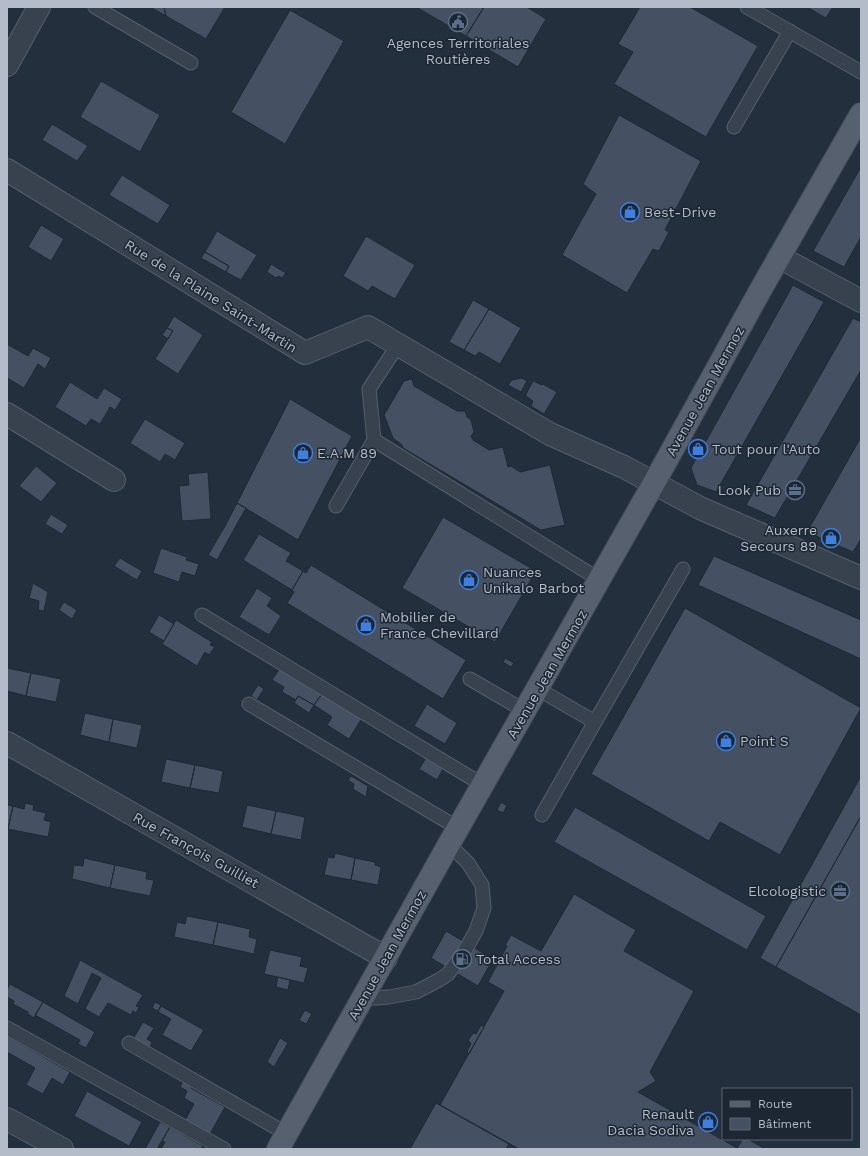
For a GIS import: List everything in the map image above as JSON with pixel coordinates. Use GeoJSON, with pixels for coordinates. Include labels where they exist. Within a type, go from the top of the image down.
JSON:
{"type":"FeatureCollection","features":[{"type":"Feature","properties":{"kind":"main road","name":"Avenue Jean Mermoz"},"geometry":{"type":"LineString","coordinates":[[282,1141],[600,580],[779,257],[861,114]]}},
{"type":"Feature","properties":{"kind":"street"},"geometry":{"type":"LineString","coordinates":[[7,65],[39,7]]}},
{"type":"Feature","properties":{"kind":"street","name":"Rue de la Plaine Saint-Martin"},"geometry":{"type":"LineString","coordinates":[[7,170],[305,353],[368,327],[550,434],[624,467],[700,508],[861,578]]}},
{"type":"Feature","properties":{"kind":"street"},"geometry":{"type":"LineString","coordinates":[[779,257],[861,301]]}},
{"type":"Feature","properties":{"kind":"street"},"geometry":{"type":"LineString","coordinates":[[7,414],[114,480]]}},
{"type":"Feature","properties":{"kind":"street","name":"Rue François Guilliet"},"geometry":{"type":"LineString","coordinates":[[7,743],[386,958]]}},
{"type":"Feature","properties":{"kind":"street"},"geometry":{"type":"LineString","coordinates":[[7,1119],[62,1149]]}},
{"type":"Feature","properties":{"kind":"lane"},"geometry":{"type":"LineString","coordinates":[[95,7],[112,11],[191,63]]}},
{"type":"Feature","properties":{"kind":"lane"},"geometry":{"type":"LineString","coordinates":[[747,7],[861,72]]}},
{"type":"Feature","properties":{"kind":"lane"},"geometry":{"type":"LineString","coordinates":[[734,127],[790,32]]}},
{"type":"Feature","properties":{"kind":"lane"},"geometry":{"type":"LineString","coordinates":[[336,506],[374,440],[369,389],[398,345]]}},
{"type":"Feature","properties":{"kind":"lane"},"geometry":{"type":"LineString","coordinates":[[374,440],[600,580]]}},
{"type":"Feature","properties":{"kind":"lane"},"geometry":{"type":"LineString","coordinates":[[542,815],[683,569]]}},
{"type":"Feature","properties":{"kind":"lane"},"geometry":{"type":"LineString","coordinates":[[202,615],[483,785]]}},
{"type":"Feature","properties":{"kind":"lane"},"geometry":{"type":"LineString","coordinates":[[470,679],[525,711]]}},
{"type":"Feature","properties":{"kind":"lane"},"geometry":{"type":"LineString","coordinates":[[538,689],[595,722]]}},
{"type":"Feature","properties":{"kind":"lane"},"geometry":{"type":"LineString","coordinates":[[249,704],[454,836],[468,863],[482,885],[484,908],[476,931],[464,952],[448,974],[416,992],[389,997],[362,999]]}},
{"type":"Feature","properties":{"kind":"lane"},"geometry":{"type":"LineString","coordinates":[[7,1028],[224,1149]]}},
{"type":"Feature","properties":{"kind":"lane"},"geometry":{"type":"LineString","coordinates":[[129,1043],[282,1141]]}},
{"type":"Feature","properties":{"kind":"building"},"geometry":{"type":"Polygon","coordinates":[[[164,7],[166,16],[152,8],[164,7]]]}},
{"type":"Feature","properties":{"kind":"building"},"geometry":{"type":"Polygon","coordinates":[[[164,7],[225,7],[206,39],[166,16],[164,7]]]}},
{"type":"Feature","properties":{"kind":"building","name":"Agences Territoriales Routières"},"geometry":{"type":"Polygon","coordinates":[[[416,7],[484,7],[466,36],[416,7]]]}},
{"type":"Feature","properties":{"kind":"building"},"geometry":{"type":"Polygon","coordinates":[[[484,7],[527,7],[546,19],[518,67],[466,36],[484,7]]]}},
{"type":"Feature","properties":{"kind":"building"},"geometry":{"type":"Polygon","coordinates":[[[640,7],[690,7],[758,46],[706,137],[614,84],[633,52],[618,44],[640,7]]]}},
{"type":"Feature","properties":{"kind":"building"},"geometry":{"type":"Polygon","coordinates":[[[807,7],[833,7],[826,18],[807,7]]]}},
{"type":"Feature","properties":{"kind":"building"},"geometry":{"type":"Polygon","coordinates":[[[290,10],[344,41],[285,144],[231,112],[290,10]]]}},
{"type":"Feature","properties":{"kind":"building"},"geometry":{"type":"Polygon","coordinates":[[[101,81],[160,115],[140,152],[80,117],[101,81]]]}},
{"type":"Feature","properties":{"kind":"building","name":"Best-Drive"},"geometry":{"type":"Polygon","coordinates":[[[619,115],[701,161],[665,230],[669,232],[659,251],[653,249],[627,293],[562,255],[596,194],[583,184],[619,115]]]}},
{"type":"Feature","properties":{"kind":"building"},"geometry":{"type":"Polygon","coordinates":[[[52,124],[88,146],[77,161],[42,140],[52,124]]]}},
{"type":"Feature","properties":{"kind":"building"},"geometry":{"type":"Polygon","coordinates":[[[861,167],[861,237],[844,267],[813,251],[861,167]]]}},
{"type":"Feature","properties":{"kind":"building"},"geometry":{"type":"Polygon","coordinates":[[[122,175],[170,205],[158,224],[109,195],[122,175]]]}},
{"type":"Feature","properties":{"kind":"building"},"geometry":{"type":"Polygon","coordinates":[[[41,225],[64,239],[51,261],[28,247],[41,225]]]}},
{"type":"Feature","properties":{"kind":"building"},"geometry":{"type":"Polygon","coordinates":[[[217,231],[257,255],[241,280],[226,272],[229,266],[205,252],[217,231]]]}},
{"type":"Feature","properties":{"kind":"building"},"geometry":{"type":"Polygon","coordinates":[[[366,236],[415,265],[395,299],[372,286],[368,291],[343,276],[366,236]]]}},
{"type":"Feature","properties":{"kind":"building"},"geometry":{"type":"Polygon","coordinates":[[[205,252],[229,266],[226,272],[201,258],[205,252]]]}},
{"type":"Feature","properties":{"kind":"building"},"geometry":{"type":"Polygon","coordinates":[[[271,264],[286,273],[282,278],[279,276],[276,278],[267,272],[271,264]]]}},
{"type":"Feature","properties":{"kind":"building"},"geometry":{"type":"Polygon","coordinates":[[[793,285],[824,302],[716,492],[697,485],[691,468],[793,285]]]}},
{"type":"Feature","properties":{"kind":"building"},"geometry":{"type":"Polygon","coordinates":[[[473,300],[489,309],[464,350],[449,342],[473,300]]]}},
{"type":"Feature","properties":{"kind":"building"},"geometry":{"type":"Polygon","coordinates":[[[489,309],[521,328],[500,364],[479,352],[475,356],[464,350],[489,309]]]}},
{"type":"Feature","properties":{"kind":"building"},"geometry":{"type":"Polygon","coordinates":[[[174,316],[203,335],[178,374],[155,359],[173,331],[167,328],[174,316]]]}},
{"type":"Feature","properties":{"kind":"building"},"geometry":{"type":"Polygon","coordinates":[[[853,318],[861,322],[861,370],[775,518],[746,505],[853,318]]]}},
{"type":"Feature","properties":{"kind":"building"},"geometry":{"type":"Polygon","coordinates":[[[167,328],[173,331],[168,339],[162,335],[167,328]]]}},
{"type":"Feature","properties":{"kind":"building"},"geometry":{"type":"Polygon","coordinates":[[[7,344],[28,356],[33,348],[51,358],[45,369],[38,364],[24,388],[7,378],[7,344]]]}},
{"type":"Feature","properties":{"kind":"building"},"geometry":{"type":"Polygon","coordinates":[[[522,378],[527,381],[521,392],[508,385],[512,380],[522,378]]]}},
{"type":"Feature","properties":{"kind":"building"},"geometry":{"type":"Polygon","coordinates":[[[412,379],[414,386],[457,411],[465,411],[467,417],[471,420],[474,432],[471,436],[473,440],[489,450],[503,447],[508,467],[511,466],[520,472],[550,465],[565,525],[541,530],[403,448],[402,445],[393,438],[384,415],[404,381],[412,379]]]}},
{"type":"Feature","properties":{"kind":"building"},"geometry":{"type":"Polygon","coordinates":[[[533,381],[542,385],[543,384],[557,392],[544,414],[531,406],[533,401],[526,396],[533,381]]]}},
{"type":"Feature","properties":{"kind":"building"},"geometry":{"type":"Polygon","coordinates":[[[70,382],[97,399],[104,388],[122,399],[115,410],[110,407],[100,424],[91,419],[86,426],[55,407],[70,382]]]}},
{"type":"Feature","properties":{"kind":"building","name":"E.A.M 89"},"geometry":{"type":"Polygon","coordinates":[[[290,399],[352,436],[298,540],[237,503],[290,399]]]}},
{"type":"Feature","properties":{"kind":"building"},"geometry":{"type":"Polygon","coordinates":[[[145,419],[185,443],[175,460],[165,454],[160,462],[130,443],[145,419]]]}},
{"type":"Feature","properties":{"kind":"building"},"geometry":{"type":"Polygon","coordinates":[[[861,437],[861,539],[853,552],[807,532],[861,437]]]}},
{"type":"Feature","properties":{"kind":"building"},"geometry":{"type":"Polygon","coordinates":[[[36,466],[57,483],[41,502],[19,486],[36,466]]]}},
{"type":"Feature","properties":{"kind":"building"},"geometry":{"type":"Polygon","coordinates":[[[208,472],[211,519],[182,521],[179,486],[189,485],[188,474],[208,472]]]}},
{"type":"Feature","properties":{"kind":"building"},"geometry":{"type":"Polygon","coordinates":[[[237,503],[246,508],[217,560],[208,555],[237,503]]]}},
{"type":"Feature","properties":{"kind":"building"},"geometry":{"type":"Polygon","coordinates":[[[51,514],[68,525],[62,534],[45,524],[51,514]]]}},
{"type":"Feature","properties":{"kind":"building","name":"Nuances Unikalo Barbot"},"geometry":{"type":"Polygon","coordinates":[[[443,517],[536,571],[495,642],[402,588],[443,517]]]}},
{"type":"Feature","properties":{"kind":"building"},"geometry":{"type":"Polygon","coordinates":[[[259,534],[291,553],[286,561],[303,571],[292,590],[243,560],[259,534]]]}},
{"type":"Feature","properties":{"kind":"building"},"geometry":{"type":"Polygon","coordinates":[[[161,548],[187,557],[186,560],[199,564],[195,576],[182,572],[179,582],[153,573],[161,548]]]}},
{"type":"Feature","properties":{"kind":"building"},"geometry":{"type":"Polygon","coordinates":[[[714,556],[861,620],[861,659],[698,585],[714,556]]]}},
{"type":"Feature","properties":{"kind":"building"},"geometry":{"type":"Polygon","coordinates":[[[120,558],[142,571],[137,580],[114,566],[120,558]]]}},
{"type":"Feature","properties":{"kind":"building","name":"Mobilier de France Chevillard"},"geometry":{"type":"Polygon","coordinates":[[[311,565],[466,660],[443,699],[287,603],[294,592],[292,590],[303,571],[306,573],[311,565]]]}},
{"type":"Feature","properties":{"kind":"building"},"geometry":{"type":"Polygon","coordinates":[[[33,583],[48,592],[44,611],[38,610],[39,601],[29,598],[33,583]]]}},
{"type":"Feature","properties":{"kind":"building"},"geometry":{"type":"Polygon","coordinates":[[[257,588],[272,598],[267,606],[281,616],[269,635],[239,617],[257,588]]]}},
{"type":"Feature","properties":{"kind":"building"},"geometry":{"type":"Polygon","coordinates":[[[64,602],[77,610],[72,619],[59,610],[64,602]]]}},
{"type":"Feature","properties":{"kind":"building","name":"Point S"},"geometry":{"type":"Polygon","coordinates":[[[685,608],[861,708],[780,855],[720,822],[709,841],[591,774],[685,608]]]}},
{"type":"Feature","properties":{"kind":"building"},"geometry":{"type":"Polygon","coordinates":[[[159,615],[174,624],[164,641],[149,632],[159,615]]]}},
{"type":"Feature","properties":{"kind":"building"},"geometry":{"type":"Polygon","coordinates":[[[176,620],[212,642],[210,645],[215,647],[209,655],[205,652],[197,666],[162,644],[176,620]]]}},
{"type":"Feature","properties":{"kind":"building"},"geometry":{"type":"Polygon","coordinates":[[[505,658],[514,663],[511,667],[503,662],[505,658]]]}},
{"type":"Feature","properties":{"kind":"building"},"geometry":{"type":"Polygon","coordinates":[[[7,668],[31,673],[26,696],[7,691],[7,668]]]}},
{"type":"Feature","properties":{"kind":"building"},"geometry":{"type":"Polygon","coordinates":[[[280,668],[322,694],[314,705],[298,696],[296,700],[282,692],[284,687],[272,680],[280,668]]]}},
{"type":"Feature","properties":{"kind":"building"},"geometry":{"type":"Polygon","coordinates":[[[31,673],[61,679],[56,702],[26,696],[31,673]]]}},
{"type":"Feature","properties":{"kind":"building"},"geometry":{"type":"Polygon","coordinates":[[[258,685],[264,689],[257,700],[251,696],[258,685]]]}},
{"type":"Feature","properties":{"kind":"building"},"geometry":{"type":"Polygon","coordinates":[[[322,694],[362,718],[349,739],[327,725],[332,717],[314,705],[322,694]]]}},
{"type":"Feature","properties":{"kind":"building"},"geometry":{"type":"Polygon","coordinates":[[[298,696],[314,705],[309,713],[294,703],[298,696]]]}},
{"type":"Feature","properties":{"kind":"building"},"geometry":{"type":"Polygon","coordinates":[[[427,704],[457,723],[445,744],[414,726],[427,704]]]}},
{"type":"Feature","properties":{"kind":"building"},"geometry":{"type":"Polygon","coordinates":[[[85,713],[113,719],[109,742],[80,735],[85,713]]]}},
{"type":"Feature","properties":{"kind":"building"},"geometry":{"type":"Polygon","coordinates":[[[113,719],[142,725],[137,748],[109,742],[113,719]]]}},
{"type":"Feature","properties":{"kind":"building"},"geometry":{"type":"Polygon","coordinates":[[[426,758],[443,769],[437,780],[419,769],[426,758]]]}},
{"type":"Feature","properties":{"kind":"building"},"geometry":{"type":"Polygon","coordinates":[[[166,759],[195,765],[190,788],[161,782],[166,759]]]}},
{"type":"Feature","properties":{"kind":"building"},"geometry":{"type":"Polygon","coordinates":[[[195,765],[223,771],[219,793],[190,788],[195,765]]]}},
{"type":"Feature","properties":{"kind":"building"},"geometry":{"type":"Polygon","coordinates":[[[351,776],[368,786],[366,797],[353,789],[354,784],[348,780],[351,776]]]}},
{"type":"Feature","properties":{"kind":"building"},"geometry":{"type":"Polygon","coordinates":[[[861,776],[861,816],[776,967],[760,958],[861,776]]]}},
{"type":"Feature","properties":{"kind":"building"},"geometry":{"type":"Polygon","coordinates":[[[501,802],[507,806],[503,813],[497,810],[501,802]]]}},
{"type":"Feature","properties":{"kind":"building"},"geometry":{"type":"Polygon","coordinates":[[[25,803],[34,805],[33,810],[46,813],[44,820],[51,822],[48,837],[8,829],[13,806],[24,809],[25,803]]]}},
{"type":"Feature","properties":{"kind":"building"},"geometry":{"type":"Polygon","coordinates":[[[7,805],[13,806],[8,829],[7,829],[7,805]]]}},
{"type":"Feature","properties":{"kind":"building"},"geometry":{"type":"Polygon","coordinates":[[[247,805],[276,811],[271,834],[242,827],[247,805]]]}},
{"type":"Feature","properties":{"kind":"building"},"geometry":{"type":"Polygon","coordinates":[[[575,807],[766,916],[747,950],[554,842],[575,807]]]}},
{"type":"Feature","properties":{"kind":"building"},"geometry":{"type":"Polygon","coordinates":[[[276,811],[305,817],[301,840],[271,834],[276,811]]]}},
{"type":"Feature","properties":{"kind":"building","name":"Elcologistic"},"geometry":{"type":"Polygon","coordinates":[[[861,816],[861,1015],[776,967],[861,816]]]}},
{"type":"Feature","properties":{"kind":"building"},"geometry":{"type":"Polygon","coordinates":[[[335,853],[355,858],[351,880],[324,875],[328,857],[334,858],[335,853]]]}},
{"type":"Feature","properties":{"kind":"building"},"geometry":{"type":"Polygon","coordinates":[[[84,858],[115,865],[110,888],[72,879],[74,865],[83,866],[84,858]]]}},
{"type":"Feature","properties":{"kind":"building"},"geometry":{"type":"Polygon","coordinates":[[[355,858],[375,862],[375,865],[381,867],[378,885],[351,880],[355,858]]]}},
{"type":"Feature","properties":{"kind":"building"},"geometry":{"type":"Polygon","coordinates":[[[115,865],[147,872],[146,879],[154,880],[150,896],[110,888],[115,865]]]}},
{"type":"Feature","properties":{"kind":"building"},"geometry":{"type":"Polygon","coordinates":[[[574,894],[636,930],[624,951],[694,991],[650,1072],[656,1081],[638,1092],[737,1148],[742,1140],[750,1140],[765,1149],[519,1149],[440,1105],[504,991],[488,982],[507,946],[505,945],[511,935],[541,951],[574,894]]]}},
{"type":"Feature","properties":{"kind":"building"},"geometry":{"type":"Polygon","coordinates":[[[187,916],[218,922],[213,945],[174,937],[177,922],[185,924],[187,916]]]}},
{"type":"Feature","properties":{"kind":"building"},"geometry":{"type":"Polygon","coordinates":[[[218,922],[250,929],[249,937],[257,939],[254,954],[213,945],[218,922]]]}},
{"type":"Feature","properties":{"kind":"building","name":"Total Access"},"geometry":{"type":"Polygon","coordinates":[[[446,931],[493,959],[478,986],[431,958],[446,931]]]}},
{"type":"Feature","properties":{"kind":"building"},"geometry":{"type":"Polygon","coordinates":[[[270,950],[302,957],[300,966],[308,968],[304,983],[264,974],[270,950]]]}},
{"type":"Feature","properties":{"kind":"building"},"geometry":{"type":"Polygon","coordinates":[[[80,960],[143,995],[136,1006],[139,1007],[136,1013],[133,1011],[131,1015],[108,1003],[99,1017],[85,1009],[101,978],[92,973],[78,1004],[64,996],[80,960]]]}},
{"type":"Feature","properties":{"kind":"building"},"geometry":{"type":"Polygon","coordinates":[[[278,977],[290,980],[288,990],[276,987],[278,977]]]}},
{"type":"Feature","properties":{"kind":"building"},"geometry":{"type":"Polygon","coordinates":[[[10,984],[43,1002],[34,1018],[28,1014],[28,1012],[13,1004],[14,1001],[7,997],[7,990],[10,984]]]}},
{"type":"Feature","properties":{"kind":"building"},"geometry":{"type":"Polygon","coordinates":[[[43,1002],[95,1032],[86,1048],[78,1044],[80,1040],[35,1015],[43,1002]]]}},
{"type":"Feature","properties":{"kind":"building"},"geometry":{"type":"Polygon","coordinates":[[[155,1002],[161,1005],[158,1011],[152,1008],[155,1002]]]}},
{"type":"Feature","properties":{"kind":"building"},"geometry":{"type":"Polygon","coordinates":[[[161,1006],[204,1030],[191,1051],[162,1035],[171,1019],[158,1012],[161,1006]]]}},
{"type":"Feature","properties":{"kind":"building"},"geometry":{"type":"Polygon","coordinates":[[[305,1010],[312,1014],[306,1024],[299,1020],[305,1010]]]}},
{"type":"Feature","properties":{"kind":"building"},"geometry":{"type":"Polygon","coordinates":[[[143,1022],[154,1028],[147,1039],[152,1042],[149,1048],[133,1039],[143,1022]]]}},
{"type":"Feature","properties":{"kind":"building"},"geometry":{"type":"Polygon","coordinates":[[[481,1025],[484,1027],[469,1054],[467,1052],[471,1043],[468,1041],[473,1033],[476,1034],[481,1025]]]}},
{"type":"Feature","properties":{"kind":"building"},"geometry":{"type":"Polygon","coordinates":[[[7,1036],[70,1072],[63,1085],[52,1078],[43,1094],[26,1085],[35,1068],[7,1052],[7,1036]]]}},
{"type":"Feature","properties":{"kind":"building"},"geometry":{"type":"Polygon","coordinates":[[[280,1038],[288,1043],[274,1067],[267,1062],[280,1038]]]}},
{"type":"Feature","properties":{"kind":"building"},"geometry":{"type":"Polygon","coordinates":[[[183,1081],[192,1086],[191,1088],[225,1107],[210,1134],[185,1120],[194,1104],[184,1098],[187,1091],[180,1087],[183,1081]]]}},
{"type":"Feature","properties":{"kind":"building"},"geometry":{"type":"Polygon","coordinates":[[[87,1091],[142,1122],[129,1146],[74,1116],[87,1091]]]}},
{"type":"Feature","properties":{"kind":"building"},"geometry":{"type":"Polygon","coordinates":[[[436,1103],[509,1144],[506,1149],[410,1149],[436,1103]]]}},
{"type":"Feature","properties":{"kind":"building"},"geometry":{"type":"Polygon","coordinates":[[[160,1122],[170,1127],[157,1149],[145,1149],[160,1122]]]}},
{"type":"Feature","properties":{"kind":"building"},"geometry":{"type":"Polygon","coordinates":[[[170,1127],[203,1146],[201,1149],[161,1149],[165,1142],[162,1141],[170,1127]]]}},
{"type":"Feature","properties":{"kind":"place","name":"Agences Territoriales Routières"},"geometry":{"type":"Point","coordinates":[458,22]}},
{"type":"Feature","properties":{"kind":"place","name":"Best-Drive"},"geometry":{"type":"Point","coordinates":[630,212]}},
{"type":"Feature","properties":{"kind":"place","name":"Tout pour l'Auto"},"geometry":{"type":"Point","coordinates":[698,449]}},
{"type":"Feature","properties":{"kind":"place","name":"E.A.M 89"},"geometry":{"type":"Point","coordinates":[303,453]}},
{"type":"Feature","properties":{"kind":"place","name":"Look Pub"},"geometry":{"type":"Point","coordinates":[795,490]}},
{"type":"Feature","properties":{"kind":"place","name":"Auxerre Secours 89"},"geometry":{"type":"Point","coordinates":[831,538]}},
{"type":"Feature","properties":{"kind":"place","name":"Nuances Unikalo Barbot"},"geometry":{"type":"Point","coordinates":[469,580]}},
{"type":"Feature","properties":{"kind":"place","name":"Mobilier de France Chevillard"},"geometry":{"type":"Point","coordinates":[366,625]}},
{"type":"Feature","properties":{"kind":"place","name":"Point S"},"geometry":{"type":"Point","coordinates":[726,741]}},
{"type":"Feature","properties":{"kind":"place","name":"Elcologistic"},"geometry":{"type":"Point","coordinates":[840,891]}},
{"type":"Feature","properties":{"kind":"place","name":"Total Access"},"geometry":{"type":"Point","coordinates":[462,959]}},
{"type":"Feature","properties":{"kind":"place","name":"Renault Dacia Sodiva"},"geometry":{"type":"Point","coordinates":[708,1122]}}]}
